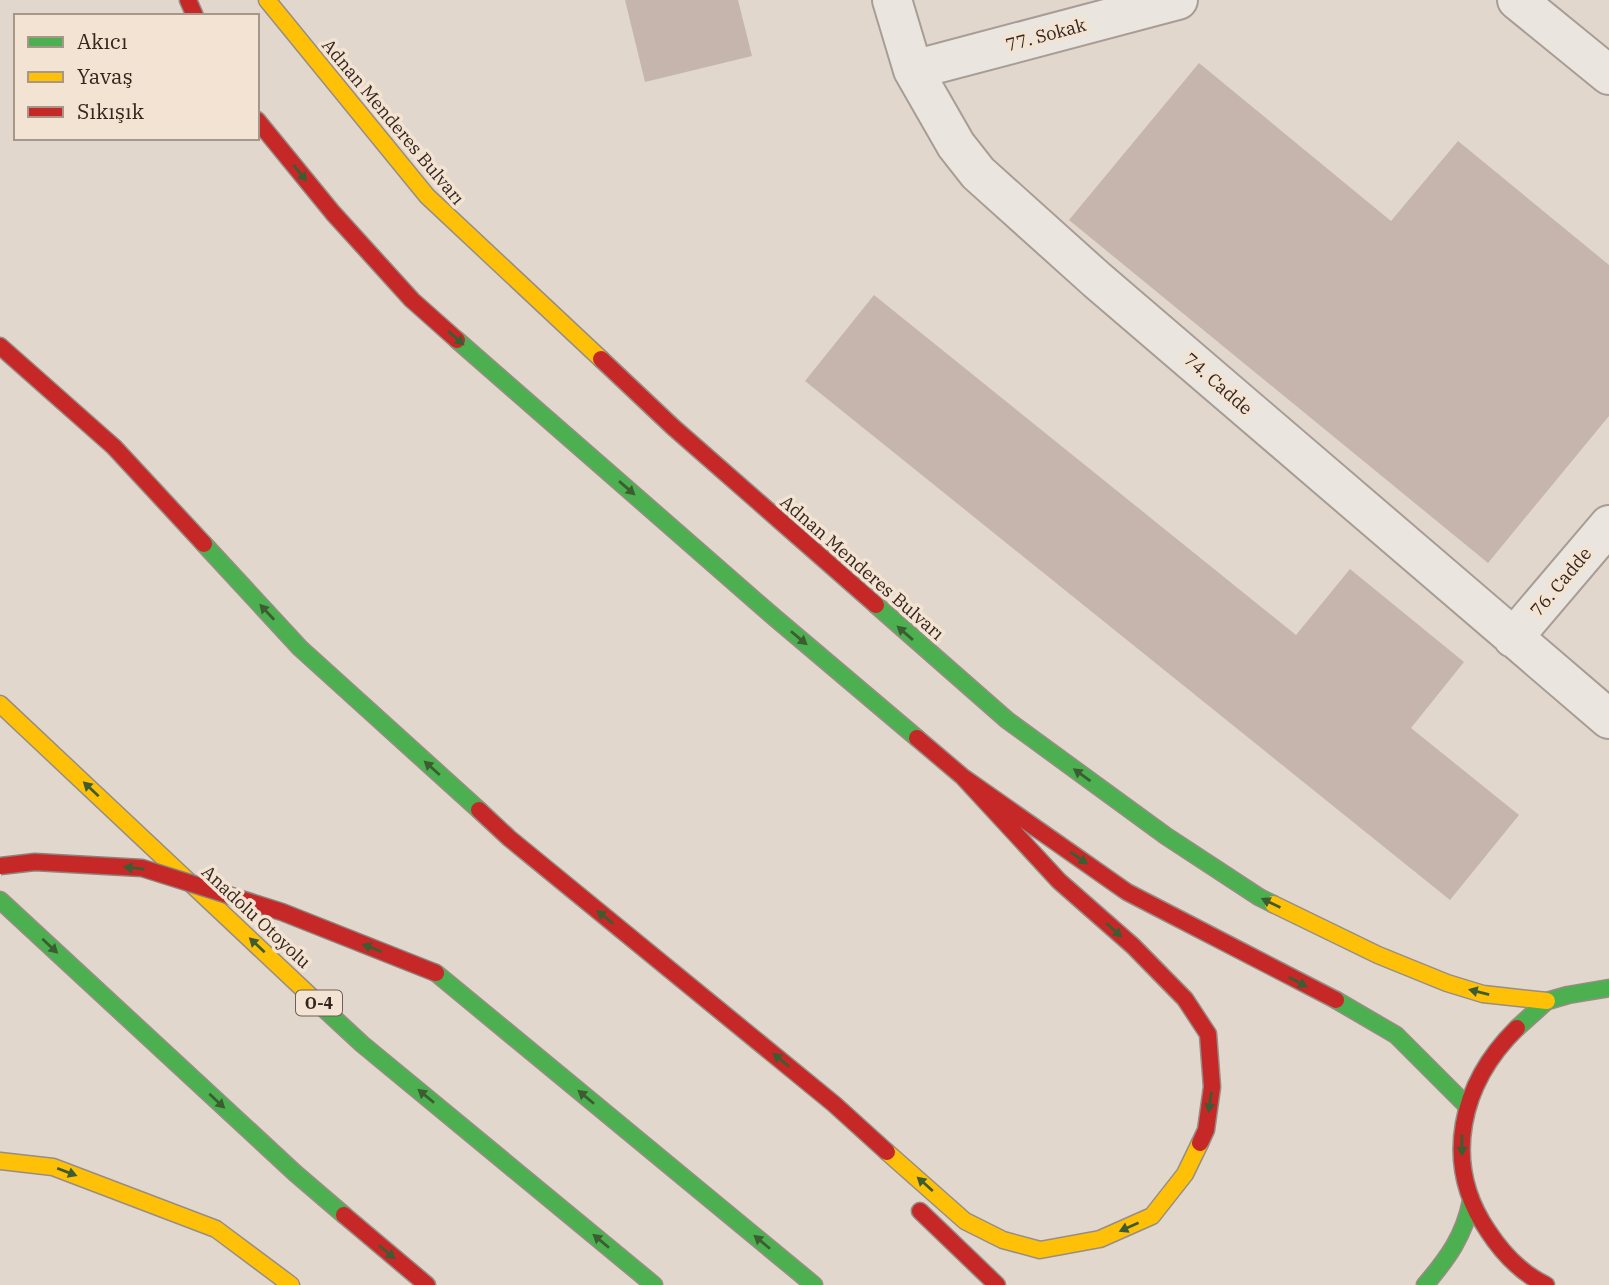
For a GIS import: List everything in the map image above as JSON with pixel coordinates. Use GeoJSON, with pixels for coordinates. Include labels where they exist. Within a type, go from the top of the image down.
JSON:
{"type":"FeatureCollection","features":[{"type":"Feature","properties":{"kind":"main road","name":"Adnan Menderes Bulvarı"},"geometry":{"type":"LineString","coordinates":[[267,0],[427,196],[673,426],[1007,720],[1166,836],[1259,897],[1378,955],[1447,983],[1483,994],[1547,1001]]}},
{"type":"Feature","properties":{"kind":"main road"},"geometry":{"type":"LineString","coordinates":[[259,122],[333,213],[412,300],[962,777],[1127,892],[1359,1012],[1396,1035],[1467,1106]]}},
{"type":"Feature","properties":{"kind":"main road"},"geometry":{"type":"LineString","coordinates":[[0,345],[114,447],[300,648],[499,829],[834,1104],[965,1221],[1003,1240],[1040,1250],[1100,1239],[1152,1216],[1185,1174],[1206,1130],[1212,1087],[1208,1034],[1185,999],[1133,946],[1059,881],[962,777]]}},
{"type":"Feature","properties":{"kind":"main road","name":"Anadolu Otoyolu"},"geometry":{"type":"LineString","coordinates":[[0,704],[362,1044],[654,1285]]}},
{"type":"Feature","properties":{"kind":"main road"},"geometry":{"type":"LineString","coordinates":[[0,866],[35,862],[142,868],[282,912],[436,973],[814,1285]]}},
{"type":"Feature","properties":{"kind":"main road"},"geometry":{"type":"LineString","coordinates":[[0,900],[295,1173],[427,1285]]}},
{"type":"Feature","properties":{"kind":"main road"},"geometry":{"type":"LineString","coordinates":[[1546,1285],[1511,1261],[1487,1233],[1471,1201],[1461,1156],[1467,1106],[1476,1079],[1490,1055],[1509,1033],[1547,1001],[1609,988]]}},
{"type":"Feature","properties":{"kind":"main road"},"geometry":{"type":"LineString","coordinates":[[834,1104],[874,1164]]}},
{"type":"Feature","properties":{"kind":"main road"},"geometry":{"type":"LineString","coordinates":[[0,1161],[53,1167],[216,1229],[291,1285]]}},
{"type":"Feature","properties":{"kind":"main road"},"geometry":{"type":"LineString","coordinates":[[910,1201],[997,1285]]}},
{"type":"Feature","properties":{"kind":"main road"},"geometry":{"type":"LineString","coordinates":[[1425,1285],[1455,1248],[1467,1226],[1471,1201]]}},
{"type":"Feature","properties":{"kind":"street","name":"74. Cadde"},"geometry":{"type":"LineString","coordinates":[[892,0],[913,69],[956,145],[978,173],[1097,280],[1609,719]]}},
{"type":"Feature","properties":{"kind":"street","name":"77. Sokak"},"geometry":{"type":"LineString","coordinates":[[913,69],[1178,0]]}},
{"type":"Feature","properties":{"kind":"street"},"geometry":{"type":"LineString","coordinates":[[1517,0],[1609,75]]}},
{"type":"Feature","properties":{"kind":"street","name":"76. Cadde"},"geometry":{"type":"LineString","coordinates":[[1513,638],[1609,525]]}},
{"type":"Feature","properties":{"kind":"building"},"geometry":{"type":"Polygon","coordinates":[[[625,0],[738,0],[752,56],[645,82],[625,0]]]}},
{"type":"Feature","properties":{"kind":"building"},"geometry":{"type":"Polygon","coordinates":[[[1199,63],[1391,221],[1458,141],[1609,265],[1609,416],[1488,563],[1069,220],[1199,63]]]}},
{"type":"Feature","properties":{"kind":"building"},"geometry":{"type":"Polygon","coordinates":[[[874,295],[1296,635],[1350,569],[1464,662],[1411,728],[1519,815],[1450,900],[805,381],[874,295]]]}},
{"type":"Feature","properties":{"kind":"traffic: fast"},"geometry":{"type":"LineString","coordinates":[[457,340],[917,738]]}},
{"type":"Feature","properties":{"kind":"traffic: fast"},"geometry":{"type":"LineString","coordinates":[[204,544],[300,648],[479,810]]}},
{"type":"Feature","properties":{"kind":"traffic: fast"},"geometry":{"type":"LineString","coordinates":[[876,605],[1007,720],[1166,836],[1273,904]]}},
{"type":"Feature","properties":{"kind":"traffic: fast"},"geometry":{"type":"LineString","coordinates":[[0,900],[295,1173],[344,1215]]}},
{"type":"Feature","properties":{"kind":"traffic: fast"},"geometry":{"type":"LineString","coordinates":[[436,973],[814,1285]]}},
{"type":"Feature","properties":{"kind":"traffic: fast"},"geometry":{"type":"LineString","coordinates":[[1517,1028],[1547,1001],[1609,988]]}},
{"type":"Feature","properties":{"kind":"traffic: fast"},"geometry":{"type":"LineString","coordinates":[[1336,1000],[1396,1035],[1467,1106]]}},
{"type":"Feature","properties":{"kind":"traffic: fast"},"geometry":{"type":"LineString","coordinates":[[321,1006],[362,1044],[654,1285]]}},
{"type":"Feature","properties":{"kind":"traffic: fast"},"geometry":{"type":"LineString","coordinates":[[1425,1285],[1454,1246],[1471,1201]]}},
{"type":"Feature","properties":{"kind":"traffic: slow"},"geometry":{"type":"LineString","coordinates":[[267,0],[427,196],[601,359]]}},
{"type":"Feature","properties":{"kind":"traffic: slow"},"geometry":{"type":"LineString","coordinates":[[0,704],[321,1006]]}},
{"type":"Feature","properties":{"kind":"traffic: slow"},"geometry":{"type":"LineString","coordinates":[[1273,904],[1378,955],[1447,983],[1483,994],[1547,1001]]}},
{"type":"Feature","properties":{"kind":"traffic: slow"},"geometry":{"type":"LineString","coordinates":[[887,1152],[965,1221],[1003,1240],[1040,1250],[1100,1239],[1152,1216],[1185,1174],[1200,1143]]}},
{"type":"Feature","properties":{"kind":"traffic: slow"},"geometry":{"type":"LineString","coordinates":[[0,1161],[53,1167],[216,1229],[291,1285]]}},
{"type":"Feature","properties":{"kind":"traffic: jam"},"geometry":{"type":"LineString","coordinates":[[188,0],[194,14]]}},
{"type":"Feature","properties":{"kind":"traffic: jam"},"geometry":{"type":"LineString","coordinates":[[259,122],[333,213],[412,300],[457,340]]}},
{"type":"Feature","properties":{"kind":"traffic: jam"},"geometry":{"type":"LineString","coordinates":[[0,346],[114,447],[204,544]]}},
{"type":"Feature","properties":{"kind":"traffic: jam"},"geometry":{"type":"LineString","coordinates":[[601,359],[673,427],[876,605]]}},
{"type":"Feature","properties":{"kind":"traffic: jam"},"geometry":{"type":"LineString","coordinates":[[917,738],[963,777],[1127,892],[1336,1000]]}},
{"type":"Feature","properties":{"kind":"traffic: jam"},"geometry":{"type":"LineString","coordinates":[[963,777],[1059,881],[1133,946],[1185,999],[1208,1034],[1212,1087],[1206,1130],[1200,1143]]}},
{"type":"Feature","properties":{"kind":"traffic: jam"},"geometry":{"type":"LineString","coordinates":[[479,810],[509,838],[834,1104],[887,1152]]}},
{"type":"Feature","properties":{"kind":"traffic: jam"},"geometry":{"type":"LineString","coordinates":[[0,866],[35,862],[142,868],[282,912],[436,973]]}},
{"type":"Feature","properties":{"kind":"traffic: jam"},"geometry":{"type":"LineString","coordinates":[[1517,1028],[1482,1073],[1471,1098],[1464,1124],[1462,1151],[1465,1178],[1473,1205],[1500,1247],[1528,1275],[1546,1285]]}},
{"type":"Feature","properties":{"kind":"traffic: jam"},"geometry":{"type":"LineString","coordinates":[[920,1211],[997,1285]]}},
{"type":"Feature","properties":{"kind":"traffic: jam"},"geometry":{"type":"LineString","coordinates":[[344,1215],[427,1285]]}}]}
